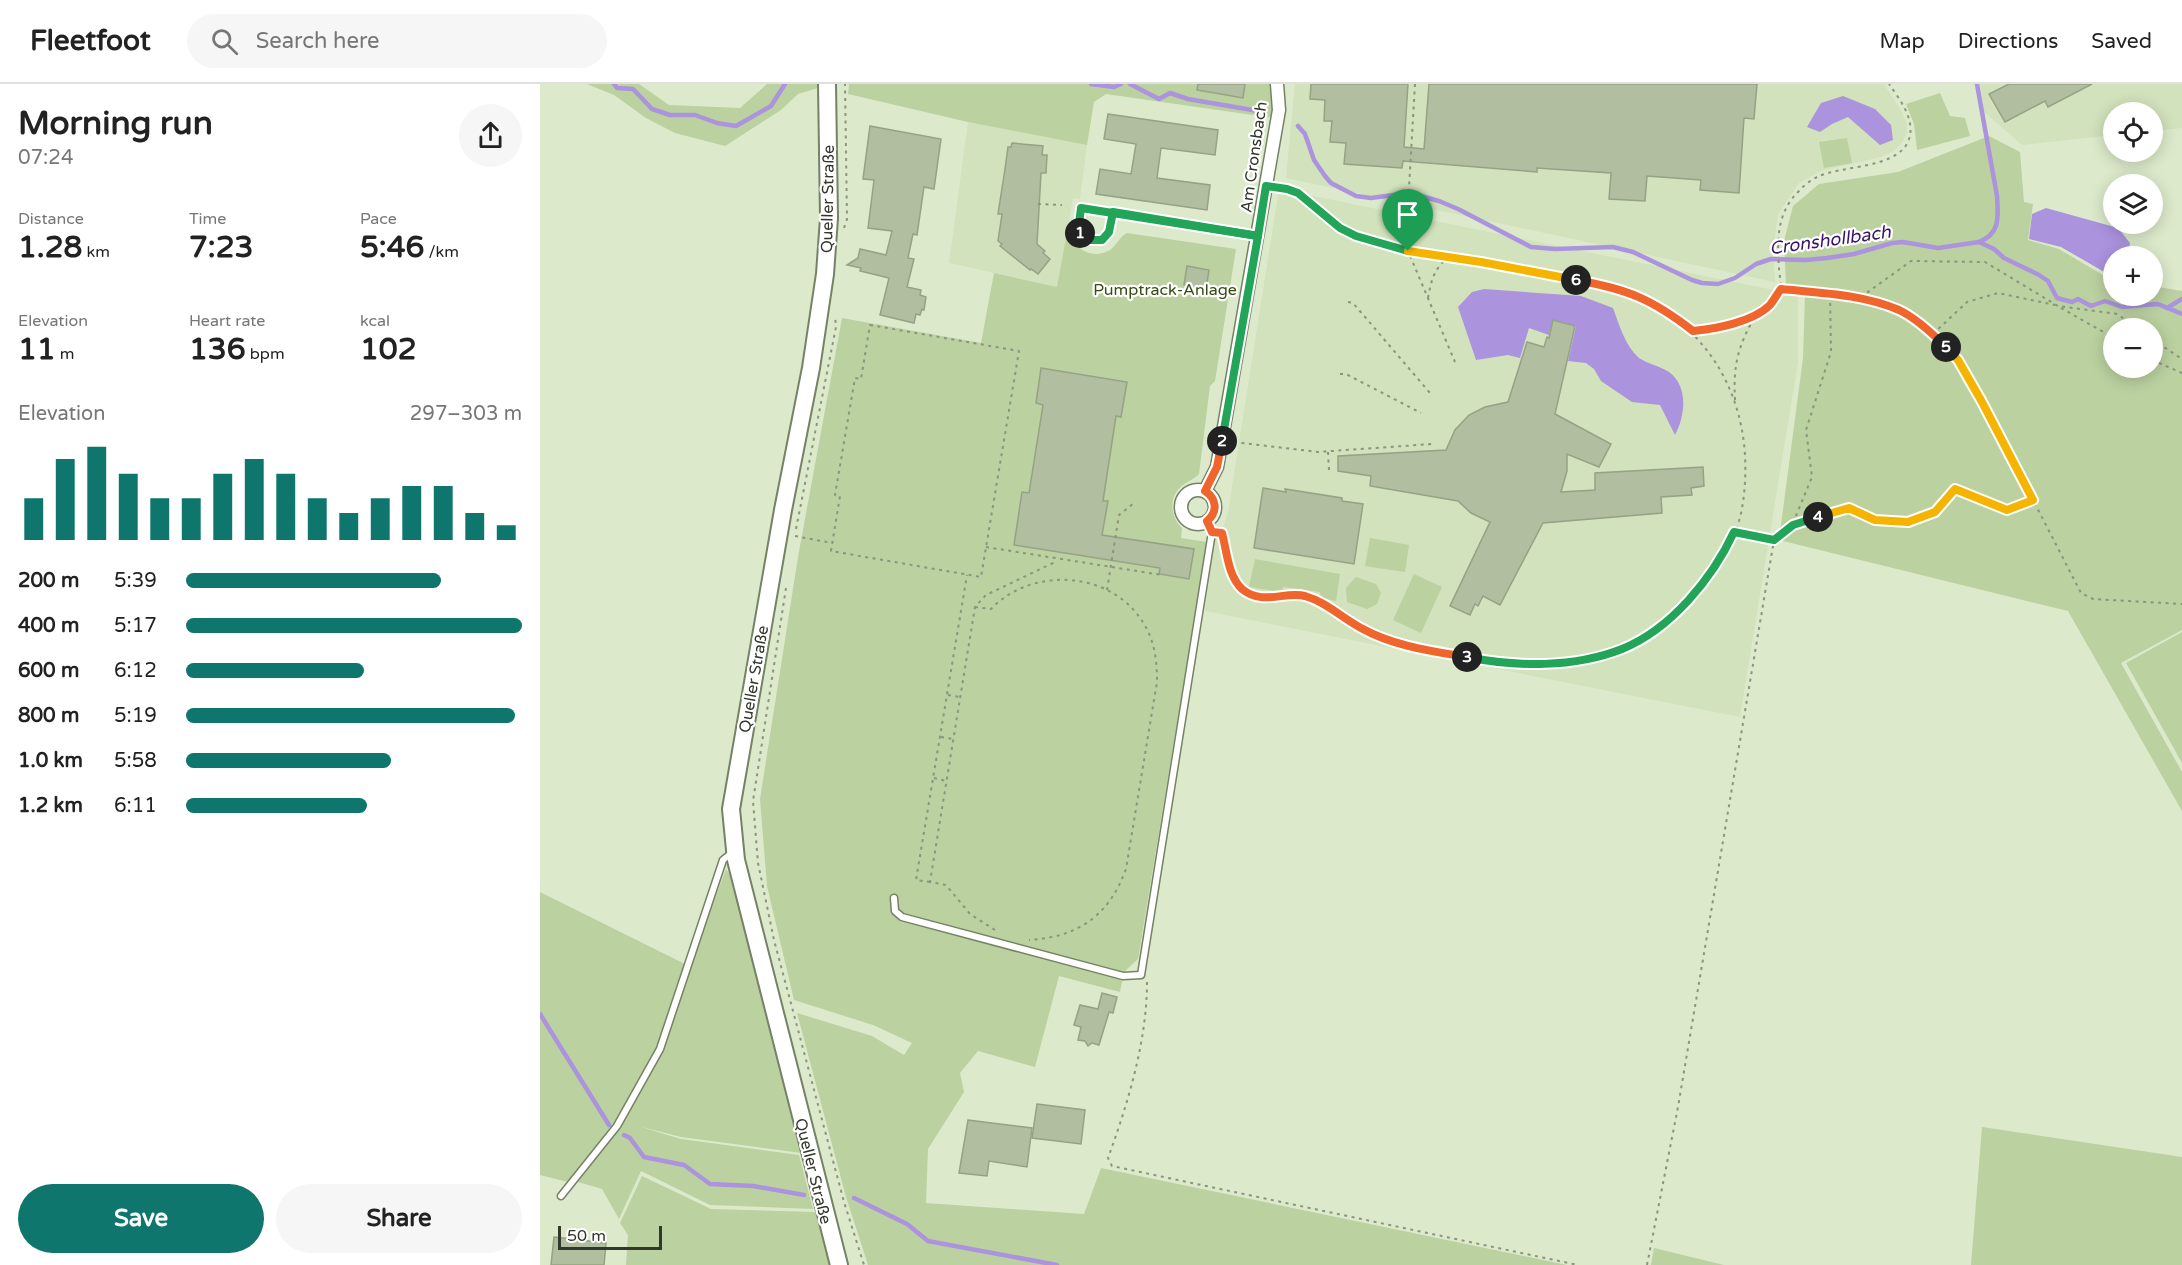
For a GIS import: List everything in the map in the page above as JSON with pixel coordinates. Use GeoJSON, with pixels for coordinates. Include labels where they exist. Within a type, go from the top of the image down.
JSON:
{"type":"FeatureCollection","features":[{"type":"Feature","properties":{"kind":"main road","name":"Queller Straße"},"geometry":{"type":"LineString","coordinates":[[827,84],[829,218],[825,274],[811,368],[781,521],[731,808],[735,851],[839,1265]]}},
{"type":"Feature","properties":{"kind":"street","name":"Am Cronsbach"},"geometry":{"type":"LineString","coordinates":[[1205,491],[1217,467],[1222,441],[1279,110],[1277,84]]}},
{"type":"Feature","properties":{"kind":"street"},"geometry":{"type":"LineString","coordinates":[[1205,491],[1210,494],[1215,503],[1209,527],[1202,523],[1191,522],[1184,515],[1181,505],[1190,492],[1205,491]]}},
{"type":"Feature","properties":{"kind":"lane","name":"Am Cronsbach"},"geometry":{"type":"LineString","coordinates":[[1113,212],[1109,232],[1102,240],[1088,240],[1081,233],[1079,224],[1081,208],[1113,212],[1258,236]]}},
{"type":"Feature","properties":{"kind":"lane"},"geometry":{"type":"LineString","coordinates":[[894,898],[895,911],[902,917],[1123,976],[1142,975],[1209,527]]}},
{"type":"Feature","properties":{"kind":"lane"},"geometry":{"type":"LineString","coordinates":[[561,1196],[617,1126],[660,1049],[723,860],[735,851]]}},
{"type":"Feature","properties":{"kind":"path"},"geometry":{"type":"LineString","coordinates":[[844,228],[847,219],[845,84]]}},
{"type":"Feature","properties":{"kind":"path"},"geometry":{"type":"LineString","coordinates":[[1415,84],[1408,206],[1408,251],[1455,362]]}},
{"type":"Feature","properties":{"kind":"path"},"geometry":{"type":"LineString","coordinates":[[1693,331],[1730,325],[1756,315],[1770,305],[1781,289],[1778,230],[1782,214],[1798,191],[1817,177],[1891,158],[1907,144],[1911,134],[1910,123],[1905,108],[1889,84]]}},
{"type":"Feature","properties":{"kind":"path"},"geometry":{"type":"LineString","coordinates":[[1209,527],[1222,533],[1232,576],[1243,590],[1257,597],[1281,598],[1302,595],[1322,603],[1360,628],[1385,639],[1423,649],[1485,660],[1539,663],[1586,659],[1623,648],[1668,619],[1707,579],[1723,556],[1743,504],[1746,455],[1742,426],[1722,373],[1693,331],[1656,305],[1622,290],[1408,251],[1372,241],[1340,228],[1298,193],[1266,186]]}},
{"type":"Feature","properties":{"kind":"path"},"geometry":{"type":"LineString","coordinates":[[1038,204],[1062,205]]}},
{"type":"Feature","properties":{"kind":"path"},"geometry":{"type":"LineString","coordinates":[[1428,298],[1434,274],[1440,264],[1449,257]]}},
{"type":"Feature","properties":{"kind":"path"},"geometry":{"type":"LineString","coordinates":[[1860,298],[1911,261],[1985,262],[2103,332]]}},
{"type":"Feature","properties":{"kind":"path"},"geometry":{"type":"LineString","coordinates":[[1781,289],[1860,298],[1900,311],[1933,334],[1958,360],[2081,593],[2093,599],[2182,603]]}},
{"type":"Feature","properties":{"kind":"path"},"geometry":{"type":"LineString","coordinates":[[1933,334],[1967,302],[1998,293],[2058,306],[2117,314],[2123,318]]}},
{"type":"Feature","properties":{"kind":"path"},"geometry":{"type":"LineString","coordinates":[[1793,525],[1812,477],[1806,430],[1831,352],[1830,294]]}},
{"type":"Feature","properties":{"kind":"path"},"geometry":{"type":"LineString","coordinates":[[1347,302],[1353,303],[1430,393]]}},
{"type":"Feature","properties":{"kind":"path"},"geometry":{"type":"LineString","coordinates":[[832,543],[795,536],[836,327],[834,310]]}},
{"type":"Feature","properties":{"kind":"path"},"geometry":{"type":"LineString","coordinates":[[1735,403],[1734,377],[1737,356],[1743,336],[1756,315]]}},
{"type":"Feature","properties":{"kind":"path"},"geometry":{"type":"LineString","coordinates":[[870,325],[1019,351],[981,577],[831,551],[832,543],[840,496],[835,495],[855,378],[861,379],[870,325]]}},
{"type":"Feature","properties":{"kind":"path"},"geometry":{"type":"LineString","coordinates":[[2163,346],[2182,359]]}},
{"type":"Feature","properties":{"kind":"path"},"geometry":{"type":"LineString","coordinates":[[2163,365],[2182,373]]}},
{"type":"Feature","properties":{"kind":"path"},"geometry":{"type":"LineString","coordinates":[[1340,374],[1346,374],[1421,412]]}},
{"type":"Feature","properties":{"kind":"path"},"geometry":{"type":"LineString","coordinates":[[1222,441],[1318,452],[1432,444]]}},
{"type":"Feature","properties":{"kind":"path"},"geometry":{"type":"LineString","coordinates":[[1328,452],[1329,470]]}},
{"type":"Feature","properties":{"kind":"path"},"geometry":{"type":"LineString","coordinates":[[1647,1265],[1678,1107],[1774,540],[1793,525],[1849,508],[1875,520],[1908,522],[1935,512],[1955,489],[2007,510],[2033,500]]}},
{"type":"Feature","properties":{"kind":"path"},"geometry":{"type":"LineString","coordinates":[[1107,590],[1119,514],[1134,504]]}},
{"type":"Feature","properties":{"kind":"path"},"geometry":{"type":"LineString","coordinates":[[1734,532],[1774,540]]}},
{"type":"Feature","properties":{"kind":"path"},"geometry":{"type":"LineString","coordinates":[[986,547],[1162,575]]}},
{"type":"Feature","properties":{"kind":"path"},"geometry":{"type":"LineString","coordinates":[[930,882],[975,607],[986,595],[1053,563],[1054,558]]}},
{"type":"Feature","properties":{"kind":"path"},"geometry":{"type":"LineString","coordinates":[[967,575],[916,879],[946,885],[970,914],[1003,934]]}},
{"type":"Feature","properties":{"kind":"path"},"geometry":{"type":"LineString","coordinates":[[975,607],[991,609],[1002,598],[1043,581],[1062,579],[1082,581],[1107,590],[1132,608],[1144,624],[1153,645],[1157,663],[1157,682],[1126,869],[1120,884],[1110,902],[1095,917],[1079,928],[1062,936],[1024,940]]}},
{"type":"Feature","properties":{"kind":"path"},"geometry":{"type":"LineString","coordinates":[[788,580],[753,801],[758,863],[777,951],[844,1202],[864,1265]]}},
{"type":"Feature","properties":{"kind":"path"},"geometry":{"type":"LineString","coordinates":[[947,695],[960,697]]}},
{"type":"Feature","properties":{"kind":"path"},"geometry":{"type":"LineString","coordinates":[[940,737],[953,739]]}},
{"type":"Feature","properties":{"kind":"path"},"geometry":{"type":"LineString","coordinates":[[933,778],[946,781]]}},
{"type":"Feature","properties":{"kind":"path"},"geometry":{"type":"LineString","coordinates":[[1142,975],[1147,981],[1147,999],[1134,1077],[1125,1112],[1108,1158],[1112,1166],[1578,1265]]}},
{"type":"Feature","properties":{"kind":"shaded area"},"geometry":{"type":"Polygon","coordinates":[[[1295,84],[1884,84],[1902,112],[1907,124],[1907,133],[1902,143],[1894,151],[1881,157],[1821,171],[1799,183],[1778,214],[1773,252],[1775,282],[1286,178],[1295,84]]]}},
{"type":"Feature","properties":{"kind":"shaded area"},"geometry":{"type":"Polygon","coordinates":[[[1980,84],[2182,84],[2182,128],[2163,130],[2163,102],[2103,102],[2103,136],[2022,145],[1984,112],[1980,84]]]}},
{"type":"Feature","properties":{"kind":"shaded area"},"geometry":{"type":"Polygon","coordinates":[[[1843,96],[1875,109],[1891,125],[1893,140],[1880,145],[1848,117],[1820,132],[1807,127],[1821,103],[1843,96]]]}},
{"type":"Feature","properties":{"kind":"shaded area"},"geometry":{"type":"Polygon","coordinates":[[[968,122],[1087,145],[1080,199],[1073,198],[1057,287],[949,263],[968,122]]]}},
{"type":"Feature","properties":{"kind":"shaded area"},"geometry":{"type":"Polygon","coordinates":[[[1279,189],[1798,295],[1798,362],[1740,717],[1205,611],[1215,535],[1224,525],[1228,512],[1279,189]]]}},
{"type":"Feature","properties":{"kind":"shaded area"},"geometry":{"type":"Polygon","coordinates":[[[2046,208],[2103,224],[2103,234],[2123,234],[2130,243],[2129,246],[2103,246],[2103,271],[2061,247],[2029,239],[2032,214],[2046,208]]]}},
{"type":"Feature","properties":{"kind":"shaded area"},"geometry":{"type":"Polygon","coordinates":[[[1484,289],[1581,296],[1613,308],[1623,335],[1634,353],[1639,358],[1669,372],[1680,386],[1683,411],[1675,435],[1660,405],[1632,402],[1601,381],[1594,369],[1586,363],[1568,361],[1576,326],[1553,320],[1549,335],[1529,328],[1520,358],[1508,355],[1476,360],[1458,307],[1472,292],[1484,289]]]}},
{"type":"Feature","properties":{"kind":"green space"},"geometry":{"type":"Polygon","coordinates":[[[587,84],[639,84],[669,105],[740,108],[767,84],[817,84],[818,88],[798,94],[781,110],[725,146],[675,133],[646,118],[614,95],[587,84]]]}},
{"type":"Feature","properties":{"kind":"green space"},"geometry":{"type":"Polygon","coordinates":[[[849,84],[1270,84],[1273,118],[1106,94],[1094,102],[1087,145],[968,122],[848,94],[849,84]]]}},
{"type":"Feature","properties":{"kind":"green space"},"geometry":{"type":"Polygon","coordinates":[[[1940,93],[1950,116],[1965,118],[1970,136],[1917,150],[1914,124],[1906,104],[1940,93]]]}},
{"type":"Feature","properties":{"kind":"green space"},"geometry":{"type":"Polygon","coordinates":[[[1989,136],[2020,152],[2024,202],[2033,204],[2028,240],[2059,249],[2103,275],[2103,306],[2163,306],[2163,288],[2182,291],[2182,630],[2121,663],[2182,772],[2182,811],[2068,611],[1779,540],[1803,358],[1805,295],[1786,285],[1784,241],[1793,206],[1819,184],[1898,172],[1989,136]]]}},
{"type":"Feature","properties":{"kind":"green space"},"geometry":{"type":"Polygon","coordinates":[[[1847,138],[1852,163],[1824,168],[1819,142],[1847,138]]]}},
{"type":"Feature","properties":{"kind":"green space","name":"Pumptrack-Anlage"},"geometry":{"type":"Polygon","coordinates":[[[1067,232],[1079,248],[1096,254],[1110,250],[1127,233],[1236,249],[1215,381],[1210,386],[1199,474],[1178,490],[1172,506],[1175,518],[1182,528],[1181,538],[1207,542],[1138,959],[1124,972],[1120,992],[1059,976],[1035,1067],[978,1051],[960,1073],[964,1092],[928,1149],[926,1203],[1084,1214],[1101,1168],[1567,1265],[868,1265],[846,1197],[797,1013],[872,1036],[904,1055],[912,1043],[873,1025],[794,1000],[767,886],[760,799],[798,557],[842,318],[981,343],[994,273],[1057,287],[1067,232]]]}},
{"type":"Feature","properties":{"kind":"green space"},"geometry":{"type":"Polygon","coordinates":[[[1370,538],[1409,545],[1405,572],[1365,566],[1370,538]]]}},
{"type":"Feature","properties":{"kind":"green space"},"geometry":{"type":"Polygon","coordinates":[[[1255,559],[1340,574],[1336,601],[1321,598],[1320,592],[1283,587],[1282,592],[1249,587],[1255,559]]]}},
{"type":"Feature","properties":{"kind":"green space"},"geometry":{"type":"Polygon","coordinates":[[[1414,574],[1442,587],[1421,633],[1393,620],[1414,574]]]}},
{"type":"Feature","properties":{"kind":"green space"},"geometry":{"type":"Polygon","coordinates":[[[1356,577],[1376,584],[1381,593],[1377,604],[1367,609],[1347,602],[1346,588],[1356,577]]]}},
{"type":"Feature","properties":{"kind":"green space"},"geometry":{"type":"Polygon","coordinates":[[[2182,632],[2182,763],[2126,663],[2182,632]]]}},
{"type":"Feature","properties":{"kind":"green space"},"geometry":{"type":"Polygon","coordinates":[[[726,869],[731,876],[801,1153],[681,1137],[638,1126],[681,1139],[799,1155],[813,1209],[710,1205],[641,1171],[619,1219],[602,1189],[578,1182],[623,1122],[616,1120],[568,1182],[540,1175],[540,892],[689,966],[726,869]]]}},
{"type":"Feature","properties":{"kind":"green space"},"geometry":{"type":"Polygon","coordinates":[[[1982,1127],[2182,1157],[2182,1265],[1971,1265],[1982,1127]]]}},
{"type":"Feature","properties":{"kind":"green space"},"geometry":{"type":"Polygon","coordinates":[[[642,1176],[711,1209],[815,1212],[831,1265],[626,1265],[628,1235],[620,1223],[642,1176]]]}},
{"type":"Feature","properties":{"kind":"green space"},"geometry":{"type":"Polygon","coordinates":[[[1654,1248],[1724,1265],[1651,1265],[1654,1248]]]}},
{"type":"Feature","properties":{"kind":"building"},"geometry":{"type":"Polygon","coordinates":[[[1198,84],[1245,84],[1243,98],[1197,90],[1198,84]]]}},
{"type":"Feature","properties":{"kind":"building"},"geometry":{"type":"Polygon","coordinates":[[[1311,84],[1408,84],[1404,147],[1424,149],[1429,84],[1757,84],[1754,119],[1744,118],[1739,193],[1700,190],[1701,180],[1647,176],[1645,201],[1609,199],[1611,173],[1537,168],[1537,172],[1403,161],[1402,168],[1344,164],[1346,143],[1330,142],[1332,121],[1324,121],[1325,100],[1310,99],[1311,84]]]}},
{"type":"Feature","properties":{"kind":"building"},"geometry":{"type":"Polygon","coordinates":[[[2009,84],[2092,84],[2048,107],[2045,101],[2005,122],[1989,94],[2009,84]]]}},
{"type":"Feature","properties":{"kind":"building"},"geometry":{"type":"Polygon","coordinates":[[[1108,114],[1218,130],[1215,155],[1161,148],[1157,178],[1210,185],[1207,210],[1096,194],[1100,169],[1131,174],[1136,144],[1104,139],[1108,114]]]}},
{"type":"Feature","properties":{"kind":"building"},"geometry":{"type":"Polygon","coordinates":[[[870,126],[941,139],[934,189],[924,187],[917,235],[913,234],[908,258],[914,259],[907,287],[921,290],[920,295],[926,297],[924,310],[922,309],[920,315],[916,314],[914,323],[880,315],[889,278],[860,271],[861,268],[847,265],[858,258],[860,249],[886,255],[892,231],[868,228],[874,180],[863,179],[870,126]]]}},
{"type":"Feature","properties":{"kind":"building"},"geometry":{"type":"Polygon","coordinates":[[[1012,143],[1043,146],[1042,155],[1047,155],[1046,173],[1041,173],[1037,244],[1050,259],[1038,274],[1000,246],[1002,244],[998,241],[1002,214],[998,214],[1008,147],[1011,147],[1012,143]]]}},
{"type":"Feature","properties":{"kind":"building"},"geometry":{"type":"Polygon","coordinates":[[[1187,266],[1209,270],[1206,289],[1184,285],[1187,266]]]}},
{"type":"Feature","properties":{"kind":"building"},"geometry":{"type":"Polygon","coordinates":[[[1553,320],[1575,326],[1555,414],[1611,444],[1599,467],[1567,454],[1567,471],[1561,492],[1595,490],[1595,473],[1703,467],[1704,486],[1691,488],[1692,495],[1661,497],[1662,513],[1543,523],[1500,605],[1483,596],[1478,606],[1475,604],[1470,615],[1450,606],[1490,522],[1471,513],[1458,501],[1370,486],[1371,476],[1338,471],[1338,456],[1446,450],[1455,430],[1469,415],[1485,407],[1508,402],[1527,342],[1544,347],[1547,337],[1549,338],[1553,320]]]}},
{"type":"Feature","properties":{"kind":"building"},"geometry":{"type":"Polygon","coordinates":[[[1041,368],[1127,382],[1121,417],[1116,416],[1103,501],[1108,501],[1102,535],[1194,549],[1189,579],[1159,574],[1160,568],[1014,545],[1022,492],[1029,493],[1043,405],[1036,403],[1041,368]]]}},
{"type":"Feature","properties":{"kind":"building"},"geometry":{"type":"Polygon","coordinates":[[[1263,488],[1342,498],[1342,501],[1363,504],[1354,564],[1254,548],[1263,488]]]}},
{"type":"Feature","properties":{"kind":"building"},"geometry":{"type":"Polygon","coordinates":[[[1102,993],[1117,997],[1113,1013],[1109,1012],[1099,1045],[1092,1043],[1088,1046],[1085,1041],[1078,1040],[1081,1027],[1074,1025],[1080,1005],[1098,1009],[1102,993]]]}},
{"type":"Feature","properties":{"kind":"building"},"geometry":{"type":"Polygon","coordinates":[[[1037,1104],[1085,1110],[1081,1144],[1032,1138],[1037,1104]]]}},
{"type":"Feature","properties":{"kind":"building"},"geometry":{"type":"Polygon","coordinates":[[[968,1120],[1032,1128],[1027,1167],[989,1161],[987,1176],[959,1173],[968,1120]]]}},
{"type":"Feature","properties":{"kind":"building"},"geometry":{"type":"Polygon","coordinates":[[[554,1237],[606,1243],[604,1265],[551,1265],[554,1237]]]}},
{"type":"Feature","properties":{"kind":"waterway","name":"Cronshollbach"},"geometry":{"type":"LineString","coordinates":[[614,84],[617,88],[633,89],[652,109],[670,115],[695,115],[717,123],[736,126],[771,106],[785,84]]}},
{"type":"Feature","properties":{"kind":"waterway","name":"Cronshollbach"},"geometry":{"type":"LineString","coordinates":[[1091,84],[1114,87],[1121,84]]}},
{"type":"Feature","properties":{"kind":"waterway","name":"Cronshollbach"},"geometry":{"type":"LineString","coordinates":[[1130,84],[1159,99],[1170,93],[1188,99],[1258,111]]}},
{"type":"Feature","properties":{"kind":"waterway"},"geometry":{"type":"LineString","coordinates":[[1977,84],[1998,211],[1995,229],[1979,242]]}},
{"type":"Feature","properties":{"kind":"waterway","name":"Cronshollbach"},"geometry":{"type":"LineString","coordinates":[[1298,126],[1305,134],[1314,160],[1325,176],[1331,183],[1356,196],[1371,198],[1401,194],[1439,201],[1531,247],[1555,249],[1613,247],[1633,252],[1692,280],[1718,284],[1735,278],[1756,264],[1771,259],[1827,258],[1903,242],[1938,248],[1979,242],[2048,281],[2057,298],[2072,302],[2078,299],[2091,306],[2105,301],[2122,307],[2158,304],[2182,314]]}},
{"type":"Feature","properties":{"kind":"waterway"},"geometry":{"type":"LineString","coordinates":[[2167,308],[2182,299]]}},
{"type":"Feature","properties":{"kind":"waterway"},"geometry":{"type":"LineString","coordinates":[[540,1014],[609,1125]]}},
{"type":"Feature","properties":{"kind":"waterway"},"geometry":{"type":"LineString","coordinates":[[624,1135],[630,1138],[644,1157],[684,1165],[710,1184],[753,1186],[804,1195]]}},
{"type":"Feature","properties":{"kind":"waterway"},"geometry":{"type":"LineString","coordinates":[[854,1198],[907,1224],[928,1241],[1057,1265]]}},
{"type":"Feature","properties":{"kind":"route"},"geometry":{"type":"LineString","coordinates":[[1408,251],[1356,236],[1340,228],[1298,193],[1266,186],[1258,236],[1113,212],[1106,237],[1093,241],[1084,237],[1079,229],[1081,208],[1113,212],[1185,224],[1258,236],[1217,467],[1205,491],[1210,494],[1215,503],[1214,513],[1207,521],[1212,532],[1222,533],[1232,576],[1243,590],[1257,597],[1281,598],[1302,595],[1322,603],[1360,628],[1385,639],[1423,649],[1508,663],[1549,663],[1586,659],[1623,648],[1668,619],[1707,579],[1723,556],[1734,532],[1774,540],[1793,525],[1849,508],[1875,520],[1908,522],[1935,512],[1955,489],[2007,510],[2033,500],[1958,360],[1933,334],[1900,311],[1860,298],[1781,289],[1770,305],[1756,315],[1730,325],[1693,331],[1656,305],[1622,290],[1580,280],[1408,251]]}}]}
